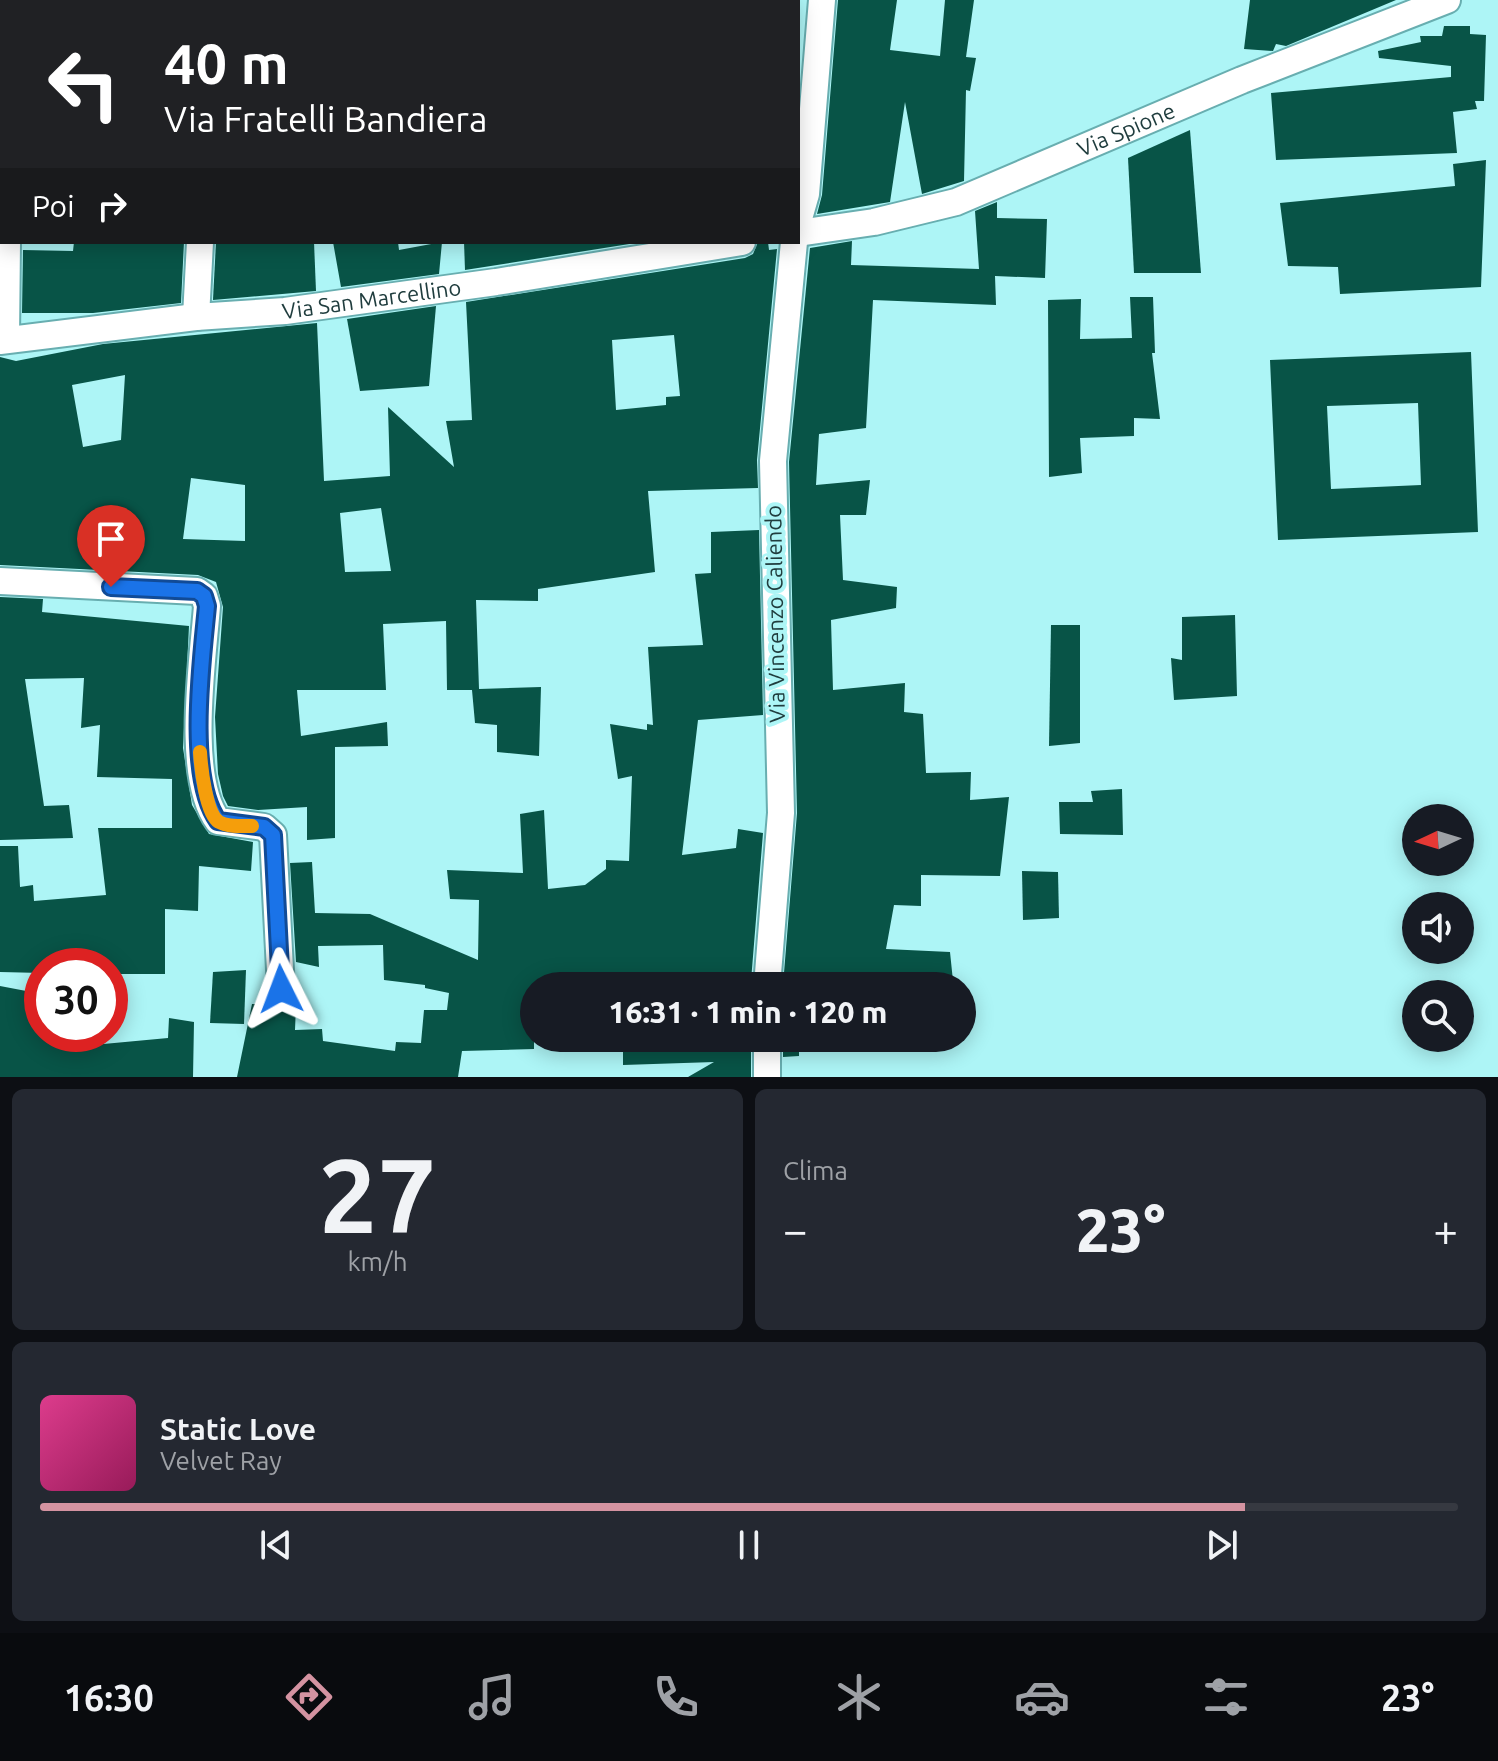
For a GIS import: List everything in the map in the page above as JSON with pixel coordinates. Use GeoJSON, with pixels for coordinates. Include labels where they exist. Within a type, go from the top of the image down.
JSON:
{"type":"FeatureCollection","features":[{"type":"Feature","properties":{"kind":"street"},"geometry":{"type":"LineString","coordinates":[[800,215],[806,194],[822,0]]}},
{"type":"Feature","properties":{"kind":"street","name":"Via Spione"},"geometry":{"type":"LineString","coordinates":[[800,233],[874,222],[956,202],[1242,80],[1447,0]]}},
{"type":"Feature","properties":{"kind":"street"},"geometry":{"type":"LineString","coordinates":[[3,340],[7,244]]}},
{"type":"Feature","properties":{"kind":"street"},"geometry":{"type":"LineString","coordinates":[[196,317],[200,244]]}},
{"type":"Feature","properties":{"kind":"street","name":"Via San Marcellino"},"geometry":{"type":"LineString","coordinates":[[3,340],[196,317],[285,311],[496,282],[730,244]]}},
{"type":"Feature","properties":{"kind":"street","name":"Via Vincenzo Caliendo"},"geometry":{"type":"LineString","coordinates":[[768,972],[781,813],[773,461],[794,244]]}},
{"type":"Feature","properties":{"kind":"street"},"geometry":{"type":"LineString","coordinates":[[0,581],[197,591],[204,596],[207,606],[199,702],[201,770],[218,821],[264,827],[273,835],[281,989]]}},
{"type":"Feature","properties":{"kind":"street"},"geometry":{"type":"LineString","coordinates":[[767,1052],[767,1077]]}},
{"type":"Feature","properties":{"kind":"building"},"geometry":{"type":"Polygon","coordinates":[[[838,0],[897,0],[890,50],[940,56],[945,0],[974,0],[966,57],[976,58],[970,91],[966,90],[964,181],[922,194],[905,102],[890,202],[817,214],[822,195],[838,0]]]}},
{"type":"Feature","properties":{"kind":"building"},"geometry":{"type":"Polygon","coordinates":[[[1250,0],[1396,0],[1286,46],[1276,44],[1273,51],[1244,49],[1250,0]]]}},
{"type":"Feature","properties":{"kind":"building"},"geometry":{"type":"Polygon","coordinates":[[[1444,26],[1470,26],[1470,34],[1486,35],[1484,101],[1475,101],[1477,109],[1453,112],[1457,153],[1276,160],[1271,93],[1451,77],[1451,66],[1379,58],[1378,51],[1421,42],[1420,36],[1442,36],[1444,26]]]}},
{"type":"Feature","properties":{"kind":"building"},"geometry":{"type":"Polygon","coordinates":[[[1190,130],[1201,273],[1134,273],[1128,158],[1190,130]]]}},
{"type":"Feature","properties":{"kind":"building"},"geometry":{"type":"Polygon","coordinates":[[[1486,160],[1481,287],[1340,294],[1338,267],[1288,266],[1280,203],[1455,186],[1453,164],[1486,160]]]}},
{"type":"Feature","properties":{"kind":"building"},"geometry":{"type":"Polygon","coordinates":[[[997,202],[997,218],[1047,219],[1045,278],[995,276],[996,305],[873,300],[866,428],[819,434],[816,485],[870,480],[866,515],[840,515],[843,580],[897,587],[896,608],[831,620],[833,690],[905,683],[904,712],[923,714],[926,773],[971,772],[970,800],[1009,797],[1000,876],[921,875],[921,906],[894,905],[886,949],[950,952],[952,972],[784,972],[797,813],[789,462],[810,248],[852,241],[851,265],[979,269],[975,211],[997,202]]]}},
{"type":"Feature","properties":{"kind":"building"},"geometry":{"type":"Polygon","coordinates":[[[74,244],[184,244],[181,303],[93,313],[22,313],[23,250],[73,251],[74,244]]]}},
{"type":"Feature","properties":{"kind":"building"},"geometry":{"type":"Polygon","coordinates":[[[216,244],[314,244],[316,291],[213,300],[216,244]]]}},
{"type":"Feature","properties":{"kind":"building"},"geometry":{"type":"Polygon","coordinates":[[[333,244],[398,244],[399,250],[442,244],[439,274],[341,287],[333,244]]]}},
{"type":"Feature","properties":{"kind":"building"},"geometry":{"type":"Polygon","coordinates":[[[464,244],[629,244],[465,270],[464,244]]]}},
{"type":"Feature","properties":{"kind":"building"},"geometry":{"type":"Polygon","coordinates":[[[757,244],[768,244],[769,250],[777,249],[757,460],[758,488],[648,491],[655,572],[538,589],[538,601],[476,600],[479,689],[541,687],[539,756],[497,752],[497,725],[475,723],[472,690],[447,690],[446,621],[383,624],[386,690],[297,690],[301,736],[387,722],[388,746],[335,747],[335,838],[307,840],[307,807],[258,810],[228,806],[223,796],[218,774],[215,717],[223,607],[216,582],[198,575],[0,565],[0,357],[16,361],[103,344],[317,323],[324,481],[390,476],[388,407],[454,467],[446,421],[472,420],[466,302],[745,258],[753,254],[757,244]],[[674,335],[612,340],[616,410],[666,405],[666,397],[680,396],[674,335]],[[125,375],[72,385],[83,447],[121,440],[125,375]],[[191,478],[183,539],[245,541],[245,485],[191,478]],[[381,508],[340,513],[345,572],[391,571],[381,508]]]}},
{"type":"Feature","properties":{"kind":"building"},"geometry":{"type":"Polygon","coordinates":[[[1130,297],[1153,297],[1155,353],[1152,353],[1160,419],[1134,418],[1134,436],[1080,438],[1082,473],[1049,477],[1048,300],[1081,299],[1080,339],[1132,338],[1130,297]]]}},
{"type":"Feature","properties":{"kind":"building"},"geometry":{"type":"Polygon","coordinates":[[[436,306],[429,386],[360,391],[347,319],[436,306]]]}},
{"type":"Feature","properties":{"kind":"building"},"geometry":{"type":"Polygon","coordinates":[[[1471,352],[1478,532],[1278,540],[1270,360],[1471,352]],[[1418,403],[1327,406],[1331,489],[1421,485],[1418,403]]]}},
{"type":"Feature","properties":{"kind":"building"},"geometry":{"type":"Polygon","coordinates":[[[759,530],[763,715],[698,720],[682,855],[736,848],[738,829],[763,833],[752,972],[520,972],[520,1049],[462,1051],[458,1077],[237,1077],[252,1004],[296,1005],[295,1030],[322,1029],[323,1041],[395,1051],[396,1042],[421,1043],[424,1010],[447,1010],[449,993],[425,988],[425,985],[384,980],[383,945],[318,946],[319,967],[296,962],[290,863],[312,862],[315,913],[370,914],[478,960],[479,900],[450,899],[447,870],[523,873],[520,814],[544,810],[548,889],[585,885],[606,869],[606,860],[629,861],[632,776],[618,779],[610,724],[647,730],[647,724],[653,725],[648,647],[703,645],[695,574],[711,573],[711,532],[759,530]]]}},
{"type":"Feature","properties":{"kind":"building"},"geometry":{"type":"Polygon","coordinates":[[[0,597],[43,599],[42,612],[189,626],[183,748],[192,805],[209,834],[253,842],[251,871],[199,866],[198,911],[165,909],[165,974],[128,974],[128,948],[24,948],[24,973],[0,972],[0,846],[18,846],[20,887],[33,885],[34,901],[106,895],[98,828],[172,828],[172,779],[97,777],[100,725],[81,728],[84,678],[25,679],[44,806],[69,805],[73,838],[0,840],[0,597]]]}},
{"type":"Feature","properties":{"kind":"building"},"geometry":{"type":"Polygon","coordinates":[[[1235,615],[1237,696],[1174,700],[1171,658],[1182,660],[1182,617],[1235,615]]]}},
{"type":"Feature","properties":{"kind":"building"},"geometry":{"type":"Polygon","coordinates":[[[1051,625],[1080,625],[1080,743],[1049,746],[1051,625]]]}},
{"type":"Feature","properties":{"kind":"building"},"geometry":{"type":"Polygon","coordinates":[[[1122,789],[1123,835],[1060,834],[1059,802],[1093,802],[1091,791],[1122,789]]]}},
{"type":"Feature","properties":{"kind":"building"},"geometry":{"type":"Polygon","coordinates":[[[1022,871],[1058,872],[1059,918],[1023,920],[1022,871]]]}},
{"type":"Feature","properties":{"kind":"building"},"geometry":{"type":"Polygon","coordinates":[[[246,970],[244,1024],[210,1023],[213,972],[246,970]]]}},
{"type":"Feature","properties":{"kind":"building"},"geometry":{"type":"Polygon","coordinates":[[[0,986],[24,991],[24,1052],[128,1052],[128,1042],[168,1038],[169,1018],[194,1022],[193,1077],[0,1077],[0,986]]]}},
{"type":"Feature","properties":{"kind":"building"},"geometry":{"type":"Polygon","coordinates":[[[623,1052],[751,1052],[751,1077],[688,1077],[714,1062],[623,1065],[623,1052]]]}},
{"type":"Feature","properties":{"kind":"building"},"geometry":{"type":"Polygon","coordinates":[[[783,1052],[799,1052],[799,1056],[783,1057],[783,1052]]]}},
{"type":"Feature","properties":{"kind":"slow traffic"},"geometry":{"type":"LineString","coordinates":[[200,752],[201,770],[212,814],[226,825],[252,826]]}},
{"type":"Feature","properties":{"kind":"route"},"geometry":{"type":"LineString","coordinates":[[111,587],[197,591],[204,596],[207,606],[199,702],[201,770],[212,814],[218,821],[226,825],[264,827],[273,835],[281,989]]}}]}
